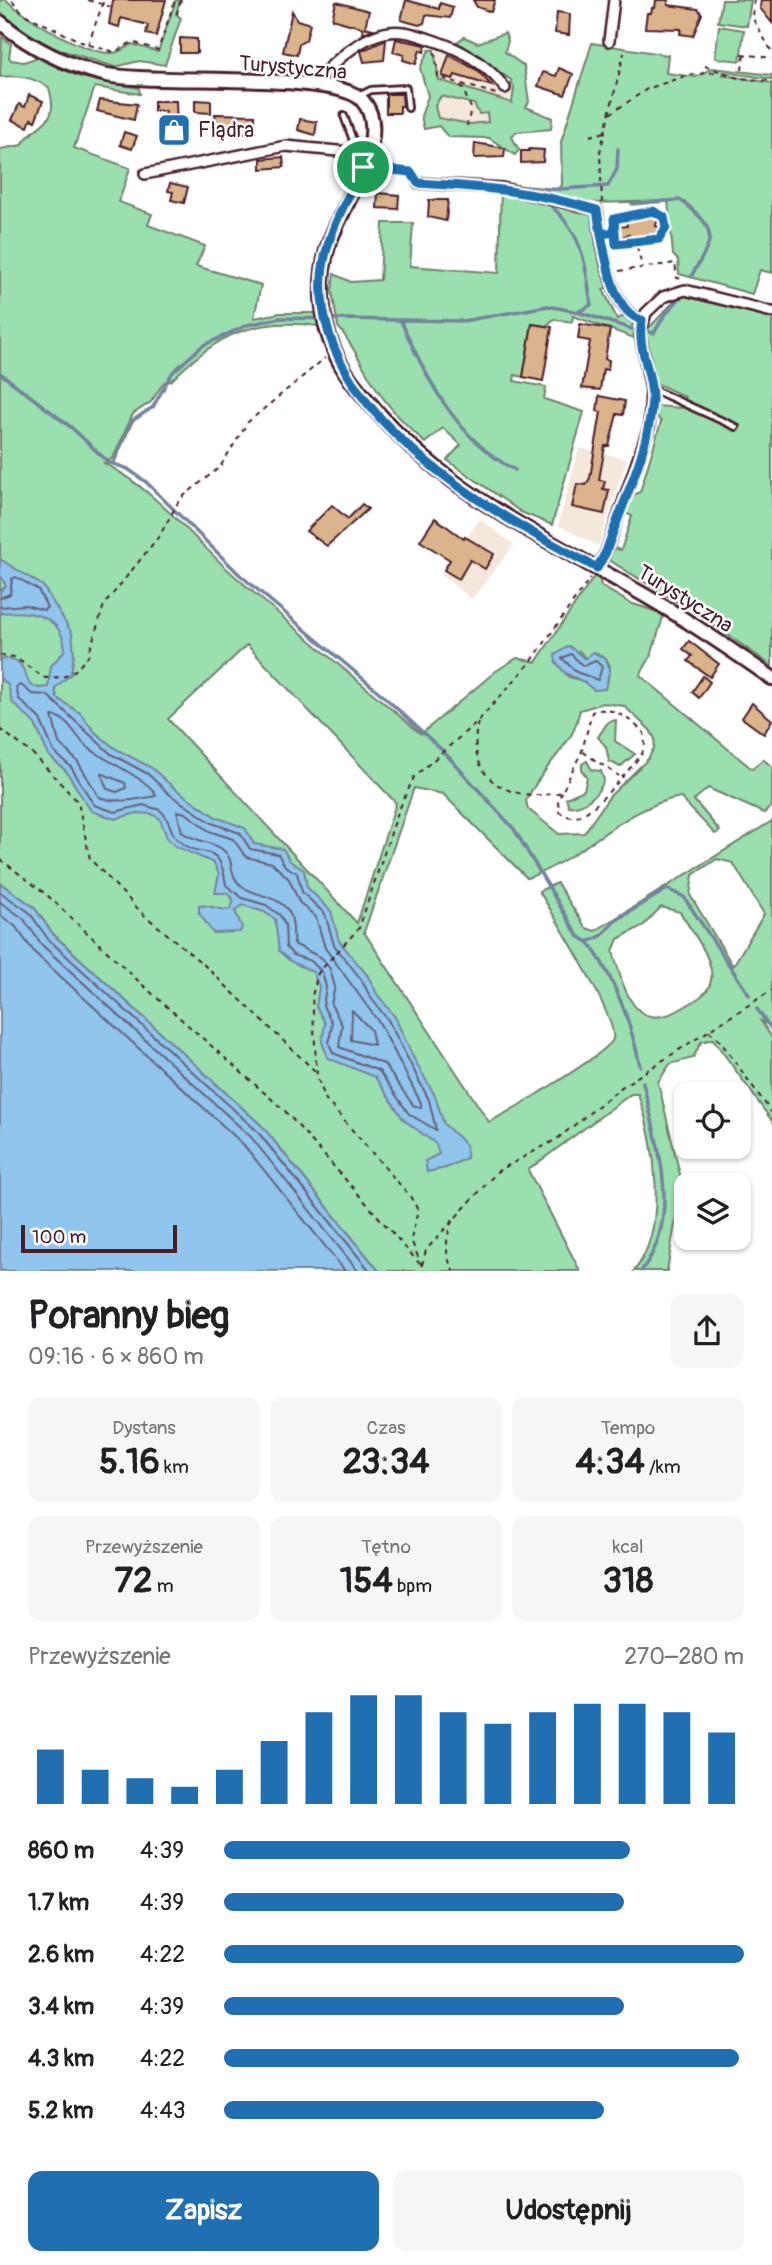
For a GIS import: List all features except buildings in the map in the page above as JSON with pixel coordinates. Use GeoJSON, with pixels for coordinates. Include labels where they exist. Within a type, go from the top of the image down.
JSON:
{"type":"FeatureCollection","features":[{"type":"Feature","properties":{"kind":"street"},"geometry":{"type":"LineString","coordinates":[[609,41],[614,0]]}},
{"type":"Feature","properties":{"kind":"street","name":"Turystyczna"},"geometry":{"type":"LineString","coordinates":[[0,23],[52,56],[106,74],[148,80],[312,86],[340,89],[359,97],[373,121],[363,158],[326,252],[321,297],[335,352],[366,400],[434,467],[495,512],[671,611],[772,678]]}},
{"type":"Feature","properties":{"kind":"street"},"geometry":{"type":"LineString","coordinates":[[312,86],[344,53],[373,38],[397,32],[434,41],[477,60],[493,73],[505,88]]}},
{"type":"Feature","properties":{"kind":"street"},"geometry":{"type":"LineString","coordinates":[[145,174],[286,146],[363,158]]}},
{"type":"Feature","properties":{"kind":"street"},"geometry":{"type":"LineString","coordinates":[[418,183],[502,188],[552,197],[600,211],[601,234],[613,286],[628,314],[642,320]]}},
{"type":"Feature","properties":{"kind":"street"},"geometry":{"type":"LineString","coordinates":[[597,568],[606,552],[649,427],[652,389],[640,343],[642,320],[663,298],[685,290],[772,312]]}},
{"type":"Feature","properties":{"kind":"lane"},"geometry":{"type":"LineString","coordinates":[[359,97],[371,90],[406,88],[408,108]]}},
{"type":"Feature","properties":{"kind":"lane"},"geometry":{"type":"LineString","coordinates":[[344,116],[363,158]]}},
{"type":"Feature","properties":{"kind":"lane"},"geometry":{"type":"LineString","coordinates":[[652,389],[736,427]]}},
{"type":"Feature","properties":{"kind":"path"},"geometry":{"type":"LineString","coordinates":[[12,0],[24,14],[88,45],[115,52],[132,42],[158,50],[175,0]]}},
{"type":"Feature","properties":{"kind":"path"},"geometry":{"type":"LineString","coordinates":[[88,0],[111,7]]}},
{"type":"Feature","properties":{"kind":"path"},"geometry":{"type":"LineString","coordinates":[[88,45],[104,0]]}},
{"type":"Feature","properties":{"kind":"path"},"geometry":{"type":"LineString","coordinates":[[181,0],[177,13],[181,17]]}},
{"type":"Feature","properties":{"kind":"path"},"geometry":{"type":"LineString","coordinates":[[754,0],[752,19],[772,52]]}},
{"type":"Feature","properties":{"kind":"path"},"geometry":{"type":"LineString","coordinates":[[434,41],[438,77],[497,94],[505,88]]}},
{"type":"Feature","properties":{"kind":"path"},"geometry":{"type":"LineString","coordinates":[[600,211],[600,152],[624,53]]}},
{"type":"Feature","properties":{"kind":"path"},"geometry":{"type":"LineString","coordinates":[[743,70],[743,54],[772,58]]}},
{"type":"Feature","properties":{"kind":"path"},"geometry":{"type":"LineString","coordinates":[[705,66],[717,72]]}},
{"type":"Feature","properties":{"kind":"path"},"geometry":{"type":"LineString","coordinates":[[609,114],[647,89],[688,75],[717,72],[772,81]]}},
{"type":"Feature","properties":{"kind":"path"},"geometry":{"type":"LineString","coordinates":[[461,84],[471,108],[467,127]]}},
{"type":"Feature","properties":{"kind":"path"},"geometry":{"type":"LineString","coordinates":[[590,136],[605,132]]}},
{"type":"Feature","properties":{"kind":"path"},"geometry":{"type":"LineString","coordinates":[[363,158],[411,172],[418,183]]}},
{"type":"Feature","properties":{"kind":"path"},"geometry":{"type":"LineString","coordinates":[[653,211],[664,217],[666,228],[659,239],[636,243],[616,244],[614,219],[653,211]]}},
{"type":"Feature","properties":{"kind":"path"},"geometry":{"type":"LineString","coordinates":[[601,234],[615,232]]}},
{"type":"Feature","properties":{"kind":"path"},"geometry":{"type":"LineString","coordinates":[[636,243],[642,268]]}},
{"type":"Feature","properties":{"kind":"path"},"geometry":{"type":"LineString","coordinates":[[675,284],[677,278]]}},
{"type":"Feature","properties":{"kind":"path"},"geometry":{"type":"LineString","coordinates":[[0,655],[14,657],[45,678],[63,677],[77,669],[88,656],[101,611],[160,535],[180,499],[220,467],[248,422],[335,352]]}},
{"type":"Feature","properties":{"kind":"path"},"geometry":{"type":"LineString","coordinates":[[425,1271],[411,1240],[418,1210],[410,1196],[326,1100],[317,1072],[311,1017],[312,996],[318,973],[359,928],[398,812],[414,777],[478,721],[531,662],[597,568]]}},
{"type":"Feature","properties":{"kind":"path"},"geometry":{"type":"LineString","coordinates":[[610,710],[636,724],[643,733],[645,744],[642,754],[578,817],[568,817],[559,812],[558,800],[562,792],[582,751],[592,712],[610,710]]}},
{"type":"Feature","properties":{"kind":"path"},"geometry":{"type":"LineString","coordinates":[[478,721],[477,755],[487,778],[500,788],[513,792],[545,796],[562,792]]}},
{"type":"Feature","properties":{"kind":"path"},"geometry":{"type":"LineString","coordinates":[[0,729],[34,755],[78,802],[90,859],[142,914],[203,964],[317,1072]]}},
{"type":"Feature","properties":{"kind":"path"},"geometry":{"type":"LineString","coordinates":[[582,751],[620,777]]}},
{"type":"Feature","properties":{"kind":"path"},"geometry":{"type":"LineString","coordinates":[[0,859],[47,895],[146,989],[285,1111],[422,1266]]}},
{"type":"Feature","properties":{"kind":"path"},"geometry":{"type":"LineString","coordinates":[[422,1266],[426,1250],[498,1171],[557,1139],[623,1086],[772,989]]}},
{"type":"Feature","properties":{"kind":"path"},"geometry":{"type":"LineString","coordinates":[[709,1031],[720,1041],[772,1113]]}},
{"type":"Feature","properties":{"kind":"path"},"geometry":{"type":"LineString","coordinates":[[452,1219],[445,1241],[446,1255],[453,1271]]}},
{"type":"Feature","properties":{"kind":"shaded area"},"geometry":{"type":"Polygon","coordinates":[[[440,40],[458,45],[485,62],[515,91],[492,132],[423,116],[440,40]]]}},
{"type":"Feature","properties":{"kind":"shaded area"},"geometry":{"type":"Polygon","coordinates":[[[579,448],[627,459],[598,546],[558,525],[579,448]]]}},
{"type":"Feature","properties":{"kind":"shaded area"},"geometry":{"type":"Polygon","coordinates":[[[480,519],[514,545],[472,599],[441,575],[480,519]]]}},
{"type":"Feature","properties":{"kind":"green space"},"geometry":{"type":"Polygon","coordinates":[[[0,0],[6,0],[41,25],[100,52],[120,51],[132,44],[158,52],[176,0],[180,0],[176,14],[181,18],[165,65],[139,61],[115,67],[64,51],[55,51],[0,16],[0,0]]]}},
{"type":"Feature","properties":{"kind":"green space"},"geometry":{"type":"Polygon","coordinates":[[[722,0],[751,0],[747,26],[718,22],[722,0]]]}},
{"type":"Feature","properties":{"kind":"green space"},"geometry":{"type":"Polygon","coordinates":[[[719,26],[744,30],[740,61],[715,58],[719,26]]]}},
{"type":"Feature","properties":{"kind":"green space"},"geometry":{"type":"Polygon","coordinates":[[[505,33],[508,41],[505,52],[524,66],[529,102],[526,107],[552,118],[551,129],[516,132],[512,137],[519,150],[515,155],[489,138],[448,137],[439,126],[424,129],[421,116],[428,96],[420,68],[429,50],[434,50],[439,80],[512,103],[514,88],[511,80],[457,42],[464,37],[478,43],[505,33]],[[441,96],[435,106],[438,118],[470,124],[488,122],[487,113],[479,114],[474,104],[441,96]]]}},
{"type":"Feature","properties":{"kind":"green space"},"geometry":{"type":"Polygon","coordinates":[[[2,37],[11,44],[11,60],[24,62],[38,57],[80,77],[139,88],[140,94],[95,87],[74,148],[130,168],[119,202],[152,214],[148,225],[205,246],[196,266],[261,285],[254,318],[280,313],[316,313],[318,326],[274,324],[255,327],[220,341],[204,352],[171,381],[164,382],[151,402],[133,414],[113,458],[104,463],[158,501],[237,578],[421,734],[496,671],[517,658],[536,662],[595,575],[599,577],[601,586],[630,603],[664,614],[651,656],[640,675],[752,769],[763,759],[772,767],[772,806],[764,813],[708,788],[694,800],[720,831],[715,834],[680,797],[639,812],[566,859],[527,878],[443,794],[414,788],[364,932],[489,1122],[577,1069],[608,1046],[613,1039],[606,1010],[539,891],[557,883],[586,928],[595,931],[772,821],[772,1026],[761,1021],[772,1038],[772,1121],[751,1092],[751,1082],[744,1082],[713,1039],[701,1042],[693,1058],[670,1064],[658,1082],[674,1159],[676,1159],[680,1173],[674,1173],[674,1230],[667,1271],[634,1271],[645,1253],[652,1232],[656,1184],[644,1114],[638,1094],[631,1094],[528,1170],[580,1271],[379,1271],[262,1126],[53,934],[34,907],[0,883],[0,149],[22,145],[27,137],[45,122],[52,110],[49,88],[37,81],[20,77],[0,77],[2,37]],[[247,645],[168,719],[357,923],[396,803],[247,645]],[[579,651],[556,662],[569,677],[584,681],[594,690],[607,684],[610,666],[606,659],[594,652],[586,659],[579,651]],[[604,703],[580,710],[572,734],[526,801],[528,809],[559,834],[584,833],[610,796],[648,759],[654,748],[655,739],[650,730],[624,706],[604,703]],[[717,859],[693,875],[690,895],[733,966],[764,914],[733,863],[717,859]],[[661,907],[644,925],[618,939],[613,951],[622,982],[635,1006],[644,1014],[655,1017],[669,1015],[705,993],[711,980],[709,963],[680,912],[661,907]]]}},
{"type":"Feature","properties":{"kind":"green space"},"geometry":{"type":"Polygon","coordinates":[[[592,43],[668,55],[666,73],[696,77],[712,68],[772,75],[772,79],[724,72],[723,75],[772,83],[772,273],[760,270],[752,294],[679,274],[678,260],[673,255],[668,201],[592,203],[598,253],[608,287],[603,289],[617,319],[625,316],[633,320],[632,329],[647,330],[680,295],[772,318],[772,666],[702,617],[705,605],[690,597],[685,607],[609,560],[613,548],[621,550],[632,516],[625,513],[631,496],[640,492],[661,422],[656,415],[657,406],[681,408],[685,397],[654,382],[643,341],[573,316],[572,322],[554,319],[546,326],[532,324],[523,377],[515,375],[514,381],[546,387],[544,399],[584,412],[552,525],[521,512],[447,460],[461,445],[443,428],[425,443],[382,397],[338,327],[332,291],[334,274],[351,282],[380,280],[383,223],[413,223],[410,266],[499,273],[501,184],[557,189],[562,185],[561,142],[592,43]]]}},
{"type":"Feature","properties":{"kind":"green space"},"geometry":{"type":"Polygon","coordinates":[[[616,720],[615,741],[635,754],[620,767],[609,761],[606,747],[598,737],[608,722],[616,720]]]}},
{"type":"Feature","properties":{"kind":"green space"},"geometry":{"type":"Polygon","coordinates":[[[587,761],[592,770],[601,771],[604,780],[590,799],[580,805],[569,806],[566,798],[584,790],[587,777],[582,771],[582,764],[587,761]]]}},
{"type":"Feature","properties":{"kind":"water"},"geometry":{"type":"Polygon","coordinates":[[[0,559],[43,586],[72,633],[74,654],[71,674],[55,688],[57,698],[80,713],[96,733],[116,749],[152,768],[174,788],[216,817],[245,828],[254,844],[283,849],[290,861],[304,870],[307,887],[331,911],[339,941],[368,976],[377,994],[395,1017],[435,1096],[444,1124],[466,1145],[467,1158],[446,1168],[427,1172],[425,1161],[439,1154],[436,1144],[404,1120],[375,1077],[328,1058],[322,1042],[325,1023],[316,1007],[319,987],[313,972],[290,961],[279,951],[275,919],[243,905],[235,911],[242,927],[240,932],[213,933],[199,913],[199,906],[230,909],[234,901],[228,893],[215,893],[219,874],[214,863],[175,846],[167,838],[160,819],[152,814],[137,813],[115,819],[91,811],[66,771],[49,756],[35,724],[12,702],[8,685],[0,678],[0,659],[13,659],[20,664],[30,685],[48,687],[51,666],[65,650],[58,629],[43,617],[23,613],[0,613],[0,591],[6,586],[0,575],[0,559]]]}},
{"type":"Feature","properties":{"kind":"water"},"geometry":{"type":"Polygon","coordinates":[[[569,646],[585,659],[593,652],[606,659],[610,669],[605,689],[594,690],[565,673],[556,662],[555,655],[569,646]]]}},
{"type":"Feature","properties":{"kind":"water"},"geometry":{"type":"Polygon","coordinates":[[[0,883],[34,907],[53,934],[262,1126],[379,1271],[0,1271],[0,883]]]}},
{"type":"Feature","properties":{"kind":"waterway"},"geometry":{"type":"LineString","coordinates":[[548,306],[578,312],[591,305],[587,274],[575,235],[558,212],[545,201],[542,195],[544,190],[608,186],[617,169],[618,149]]}},
{"type":"Feature","properties":{"kind":"waterway"},"geometry":{"type":"LineString","coordinates":[[632,204],[679,200],[689,206],[704,222],[708,229],[708,244],[692,275]]}},
{"type":"Feature","properties":{"kind":"waterway"},"geometry":{"type":"LineString","coordinates":[[649,332],[654,333],[678,300]]}},
{"type":"Feature","properties":{"kind":"waterway"},"geometry":{"type":"LineString","coordinates":[[113,464],[132,421],[153,407],[172,373],[202,346],[247,325],[280,318],[463,321],[548,306]]}},
{"type":"Feature","properties":{"kind":"waterway"},"geometry":{"type":"LineString","coordinates":[[578,312],[632,329]]}},
{"type":"Feature","properties":{"kind":"waterway"},"geometry":{"type":"LineString","coordinates":[[401,321],[421,364],[460,425],[494,457],[515,470]]}},
{"type":"Feature","properties":{"kind":"waterway"},"geometry":{"type":"LineString","coordinates":[[0,373],[72,428],[108,462],[128,469],[146,482],[240,575],[380,693],[443,751],[514,829],[578,936],[588,942],[601,936],[615,921],[667,889],[684,897],[749,995]]}},
{"type":"Feature","properties":{"kind":"waterway"},"geometry":{"type":"LineString","coordinates":[[589,943],[607,971],[621,1002],[640,1066]]}},
{"type":"Feature","properties":{"kind":"waterway"},"geometry":{"type":"LineString","coordinates":[[757,1009],[772,1030]]}},
{"type":"Feature","properties":{"kind":"waterway"},"geometry":{"type":"LineString","coordinates":[[641,1271],[654,1250],[664,1204],[659,1154],[643,1082]]}},
{"type":"Feature","properties":{"kind":"place","name":"Flądra"},"geometry":{"type":"Point","coordinates":[174,130]}},
{"type":"Feature","properties":{"kind":"route"},"geometry":{"type":"LineString","coordinates":[[363,167],[330,237],[322,275],[321,297],[327,329],[343,368],[387,423],[462,490],[505,518],[597,568],[606,552],[649,427],[652,400],[648,370],[641,352],[642,320],[628,314],[613,286],[601,234],[615,232],[616,244],[659,239],[666,228],[664,217],[653,211],[614,219],[615,232],[606,233],[601,234],[597,210],[552,197],[502,188],[418,183],[411,172],[363,167]]}}]}
